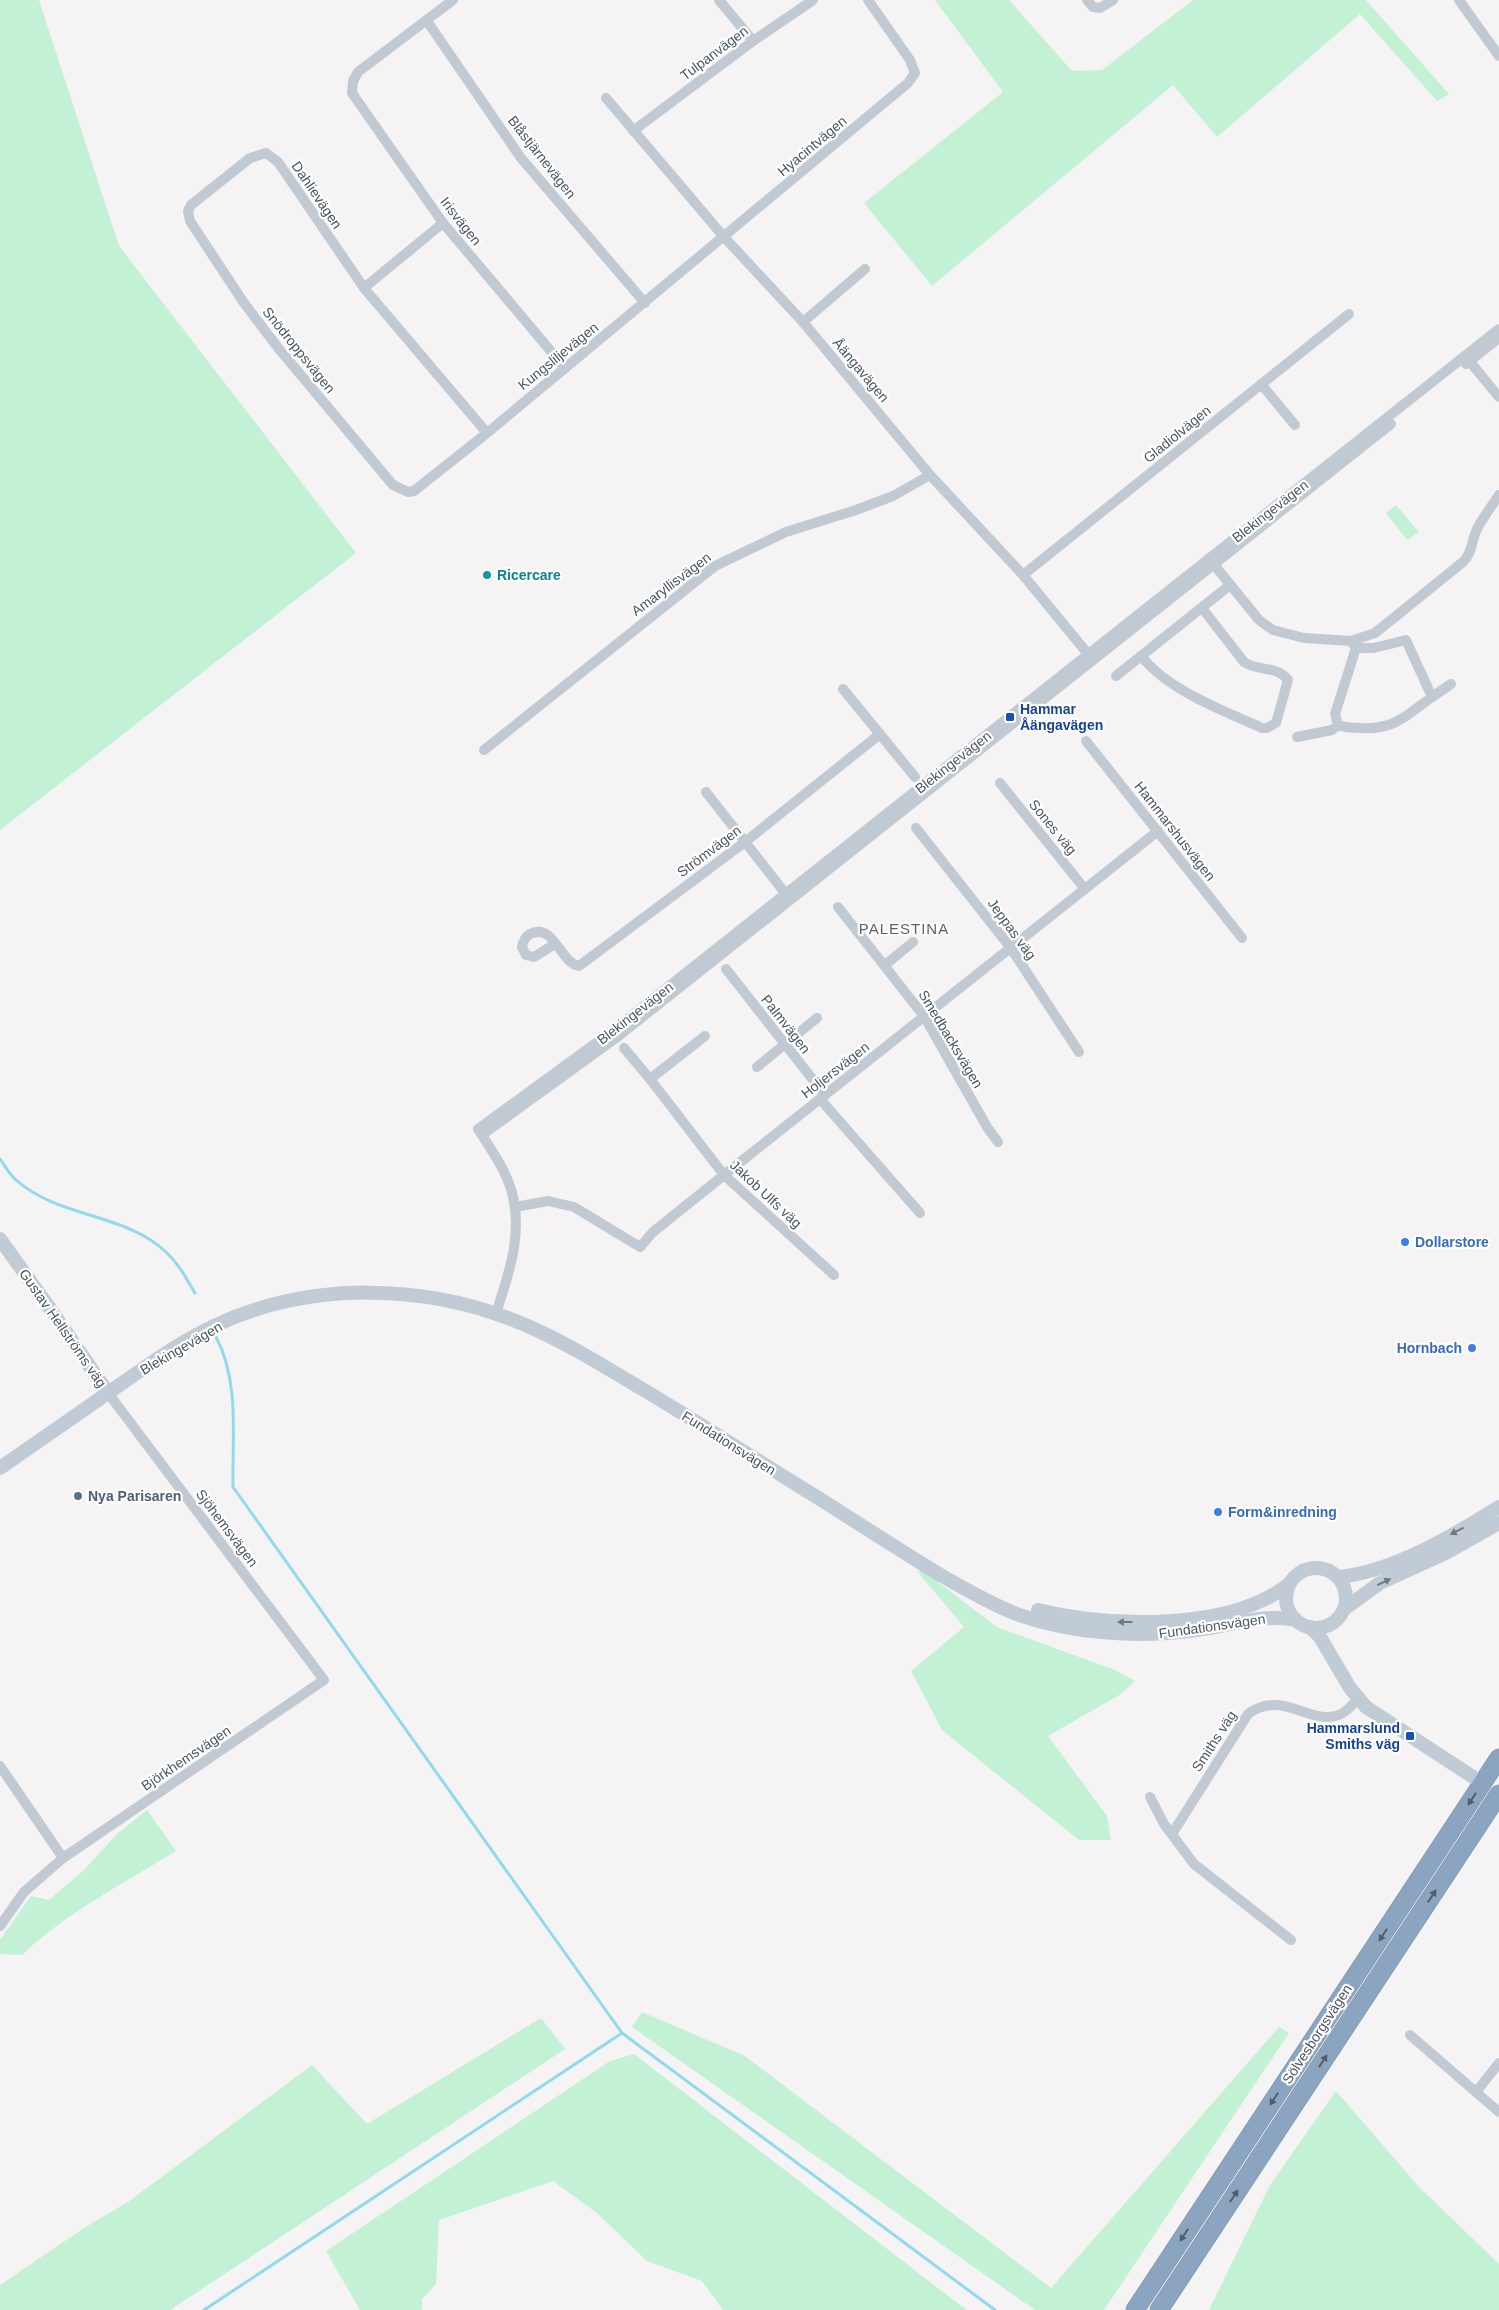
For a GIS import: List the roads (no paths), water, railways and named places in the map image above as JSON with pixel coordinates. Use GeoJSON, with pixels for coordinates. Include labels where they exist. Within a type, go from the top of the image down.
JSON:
{"type":"FeatureCollection","features":[{"type":"Feature","properties":{"kind":"highway","name":"Sölvesborgsvägen"},"geometry":{"type":"LineString","coordinates":[[1135,2310],[1499,1758]]}},
{"type":"Feature","properties":{"kind":"highway","name":"Sölvesborgsvägen"},"geometry":{"type":"LineString","coordinates":[[1159,2310],[1499,1794]]}},
{"type":"Feature","properties":{"kind":"main road","name":"Gustav Hellströms väg"},"geometry":{"type":"LineString","coordinates":[[0,1239],[108,1393]]}},
{"type":"Feature","properties":{"kind":"main road","name":"Blekingevägen"},"geometry":{"type":"LineString","coordinates":[[0,1468],[170,1351],[217,1324],[247,1313],[294,1300],[340,1293],[388,1293],[436,1298],[496,1313]]}},
{"type":"Feature","properties":{"kind":"main road","name":"Fundationsvägen"},"geometry":{"type":"LineString","coordinates":[[496,1313],[534,1328],[581,1352],[957,1584],[1018,1614],[1068,1627],[1129,1634],[1183,1632],[1271,1618],[1296,1620]]}},
{"type":"Feature","properties":{"kind":"main road"},"geometry":{"type":"LineString","coordinates":[[1338,1577],[1365,1573],[1384,1566],[1465,1527],[1499,1507]]}},
{"type":"Feature","properties":{"kind":"main road"},"geometry":{"type":"LineString","coordinates":[[1338,1666],[1329,1635],[1333,1623],[1344,1609],[1367,1590],[1446,1553],[1499,1523]]}},
{"type":"Feature","properties":{"kind":"main road"},"geometry":{"type":"LineString","coordinates":[[1344,1609],[1346,1594],[1343,1585],[1338,1577],[1327,1570],[1312,1568],[1296,1575],[1289,1584],[1286,1595],[1287,1606],[1296,1620],[1310,1627],[1320,1637],[1358,1698],[1377,1716],[1473,1777]]}},
{"type":"Feature","properties":{"kind":"main road","name":"Fundationsvägen"},"geometry":{"type":"LineString","coordinates":[[957,1584],[993,1597],[1054,1614],[1118,1622],[1167,1620],[1222,1613],[1265,1600],[1289,1584]]}},
{"type":"Feature","properties":{"kind":"main road"},"geometry":{"type":"LineString","coordinates":[[1310,1627],[1322,1628],[1333,1623]]}},
{"type":"Feature","properties":{"kind":"street"},"geometry":{"type":"LineString","coordinates":[[427,21],[453,0]]}},
{"type":"Feature","properties":{"kind":"street"},"geometry":{"type":"LineString","coordinates":[[719,0],[754,41]]}},
{"type":"Feature","properties":{"kind":"street","name":"Tulpanvägen"},"geometry":{"type":"LineString","coordinates":[[633,131],[754,41],[813,0]]}},
{"type":"Feature","properties":{"kind":"street","name":"Hyacintvägen"},"geometry":{"type":"LineString","coordinates":[[724,237],[908,83],[915,73],[910,60],[868,0]]}},
{"type":"Feature","properties":{"kind":"street"},"geometry":{"type":"LineString","coordinates":[[1087,0],[1094,7],[1100,8],[1113,0]]}},
{"type":"Feature","properties":{"kind":"street"},"geometry":{"type":"LineString","coordinates":[[1459,0],[1499,56]]}},
{"type":"Feature","properties":{"kind":"street","name":"Irisvägen"},"geometry":{"type":"LineString","coordinates":[[427,21],[358,72],[353,81],[352,93],[443,223],[565,368]]}},
{"type":"Feature","properties":{"kind":"street","name":"Blåstjärnevägen"},"geometry":{"type":"LineString","coordinates":[[427,21],[522,158],[645,303]]}},
{"type":"Feature","properties":{"kind":"street"},"geometry":{"type":"LineString","coordinates":[[1489,43],[1491,52],[1499,60]]}},
{"type":"Feature","properties":{"kind":"street","name":"Åängavägen"},"geometry":{"type":"LineString","coordinates":[[606,98],[724,237],[802,322],[930,475],[1023,575],[1091,657]]}},
{"type":"Feature","properties":{"kind":"street","name":"Dahlievägen"},"geometry":{"type":"LineString","coordinates":[[188,211],[191,205],[250,158],[266,153],[278,162],[364,288],[487,434]]}},
{"type":"Feature","properties":{"kind":"street","name":"Snödroppsvägen"},"geometry":{"type":"LineString","coordinates":[[188,211],[190,221],[238,294],[279,349],[393,485],[408,492]]}},
{"type":"Feature","properties":{"kind":"street"},"geometry":{"type":"LineString","coordinates":[[364,288],[443,223]]}},
{"type":"Feature","properties":{"kind":"street","name":"Kungsliljevägen"},"geometry":{"type":"LineString","coordinates":[[408,492],[421,487],[487,434],[724,237]]}},
{"type":"Feature","properties":{"kind":"street"},"geometry":{"type":"LineString","coordinates":[[802,322],[865,269]]}},
{"type":"Feature","properties":{"kind":"street","name":"Gladiolvägen"},"geometry":{"type":"LineString","coordinates":[[1023,575],[1348,314]]}},
{"type":"Feature","properties":{"kind":"street","name":"Blekingevägen"},"geometry":{"type":"LineString","coordinates":[[496,1313],[511,1269],[515,1242],[515,1207],[505,1175],[480,1132],[616,1038],[789,897],[1467,358],[1499,328]]}},
{"type":"Feature","properties":{"kind":"street","name":"Blekingevägen"},"geometry":{"type":"LineString","coordinates":[[1467,358],[1499,338]]}},
{"type":"Feature","properties":{"kind":"street"},"geometry":{"type":"LineString","coordinates":[[1467,358],[1499,397]]}},
{"type":"Feature","properties":{"kind":"street"},"geometry":{"type":"LineString","coordinates":[[1261,384],[1295,425]]}},
{"type":"Feature","properties":{"kind":"street","name":"Amaryllisvägen"},"geometry":{"type":"LineString","coordinates":[[484,750],[715,566],[786,532],[856,510],[892,496],[930,475]]}},
{"type":"Feature","properties":{"kind":"street"},"geometry":{"type":"LineString","coordinates":[[1451,684],[1388,727],[1368,729],[1344,728],[1338,725],[1335,714],[1353,645],[1374,633],[1433,588],[1470,554],[1472,541],[1477,530],[1499,495]]}},
{"type":"Feature","properties":{"kind":"street"},"geometry":{"type":"LineString","coordinates":[[1212,562],[1259,620],[1273,630],[1304,638],[1374,648],[1406,640],[1432,698]]}},
{"type":"Feature","properties":{"kind":"street"},"geometry":{"type":"LineString","coordinates":[[1116,676],[1230,585]]}},
{"type":"Feature","properties":{"kind":"street"},"geometry":{"type":"LineString","coordinates":[[1141,656],[1149,667],[1199,700],[1262,728],[1267,728],[1276,723],[1288,680],[1277,670],[1250,666],[1244,662],[1202,608]]}},
{"type":"Feature","properties":{"kind":"street"},"geometry":{"type":"LineString","coordinates":[[843,689],[915,777]]}},
{"type":"Feature","properties":{"kind":"street"},"geometry":{"type":"LineString","coordinates":[[1297,737],[1332,730],[1338,725]]}},
{"type":"Feature","properties":{"kind":"street","name":"Strömvägen"},"geometry":{"type":"LineString","coordinates":[[555,944],[570,962],[579,966],[745,842],[880,734]]}},
{"type":"Feature","properties":{"kind":"street","name":"Hammarshusvägen"},"geometry":{"type":"LineString","coordinates":[[1086,741],[1242,938]]}},
{"type":"Feature","properties":{"kind":"street","name":"Sones väg"},"geometry":{"type":"LineString","coordinates":[[1000,783],[1084,888]]}},
{"type":"Feature","properties":{"kind":"street"},"geometry":{"type":"LineString","coordinates":[[706,792],[789,897]]}},
{"type":"Feature","properties":{"kind":"street","name":"Jeppas väg"},"geometry":{"type":"LineString","coordinates":[[916,828],[1010,947],[1079,1052]]}},
{"type":"Feature","properties":{"kind":"street","name":"Holjersvägen"},"geometry":{"type":"LineString","coordinates":[[515,1207],[548,1201],[574,1207],[640,1247],[653,1232],[1158,831]]}},
{"type":"Feature","properties":{"kind":"street","name":"Smedbacksvägen"},"geometry":{"type":"LineString","coordinates":[[838,907],[924,1016],[987,1127],[998,1142]]}},
{"type":"Feature","properties":{"kind":"street"},"geometry":{"type":"LineString","coordinates":[[885,965],[913,942]]}},
{"type":"Feature","properties":{"kind":"street","name":"Palmvägen"},"geometry":{"type":"LineString","coordinates":[[726,969],[786,1044],[822,1097],[920,1213]]}},
{"type":"Feature","properties":{"kind":"street"},"geometry":{"type":"LineString","coordinates":[[757,1066],[817,1018]]}},
{"type":"Feature","properties":{"kind":"street"},"geometry":{"type":"LineString","coordinates":[[650,1079],[705,1036]]}},
{"type":"Feature","properties":{"kind":"street","name":"Jakob Ulfs väg"},"geometry":{"type":"LineString","coordinates":[[624,1048],[724,1175],[834,1275]]}},
{"type":"Feature","properties":{"kind":"street","name":"Sjöhemsvägen"},"geometry":{"type":"LineString","coordinates":[[108,1393],[324,1680]]}},
{"type":"Feature","properties":{"kind":"street","name":"Björkhemsvägen"},"geometry":{"type":"LineString","coordinates":[[0,1926],[24,1892],[64,1858],[324,1680]]}},
{"type":"Feature","properties":{"kind":"street","name":"Smiths väg"},"geometry":{"type":"LineString","coordinates":[[1172,1834],[1243,1720],[1255,1709],[1273,1704],[1321,1716],[1335,1716],[1346,1711],[1358,1698]]}},
{"type":"Feature","properties":{"kind":"street"},"geometry":{"type":"LineString","coordinates":[[0,1766],[64,1858]]}},
{"type":"Feature","properties":{"kind":"street"},"geometry":{"type":"LineString","coordinates":[[1150,1797],[1172,1834],[1194,1864],[1291,1940]]}},
{"type":"Feature","properties":{"kind":"street"},"geometry":{"type":"LineString","coordinates":[[1410,2035],[1499,2112]]}},
{"type":"Feature","properties":{"kind":"street"},"geometry":{"type":"LineString","coordinates":[[1476,2092],[1499,2063]]}},
{"type":"Feature","properties":{"kind":"waterway"},"geometry":{"type":"LineString","coordinates":[[0,1159],[14,1178],[33,1192],[52,1202],[112,1222],[150,1239],[175,1261],[195,1293]]}},
{"type":"Feature","properties":{"kind":"waterway"},"geometry":{"type":"LineString","coordinates":[[216,1337],[224,1354],[232,1391],[234,1430],[233,1487],[622,2033],[995,2310]]}},
{"type":"Feature","properties":{"kind":"waterway"},"geometry":{"type":"LineString","coordinates":[[204,2310],[622,2033]]}},
{"type":"Feature","properties":{"kind":"place","name":"Ricercare"},"geometry":{"type":"Point","coordinates":[487,575]}},
{"type":"Feature","properties":{"kind":"place","name":"Hammar Åängavägen"},"geometry":{"type":"Point","coordinates":[1010,717]}},
{"type":"Feature","properties":{"kind":"place","name":"Dollarstore"},"geometry":{"type":"Point","coordinates":[1405,1242]}},
{"type":"Feature","properties":{"kind":"place","name":"Hornbach"},"geometry":{"type":"Point","coordinates":[1472,1348]}},
{"type":"Feature","properties":{"kind":"place","name":"Nya Parisaren"},"geometry":{"type":"Point","coordinates":[78,1496]}},
{"type":"Feature","properties":{"kind":"place","name":"Form&inredning"},"geometry":{"type":"Point","coordinates":[1218,1512]}},
{"type":"Feature","properties":{"kind":"place","name":"Hammarslund Smiths väg"},"geometry":{"type":"Point","coordinates":[1410,1736]}},
{"type":"Feature","properties":{"kind":"district","name":"PALESTINA"},"geometry":{"type":"Point","coordinates":[904,929]}}]}
